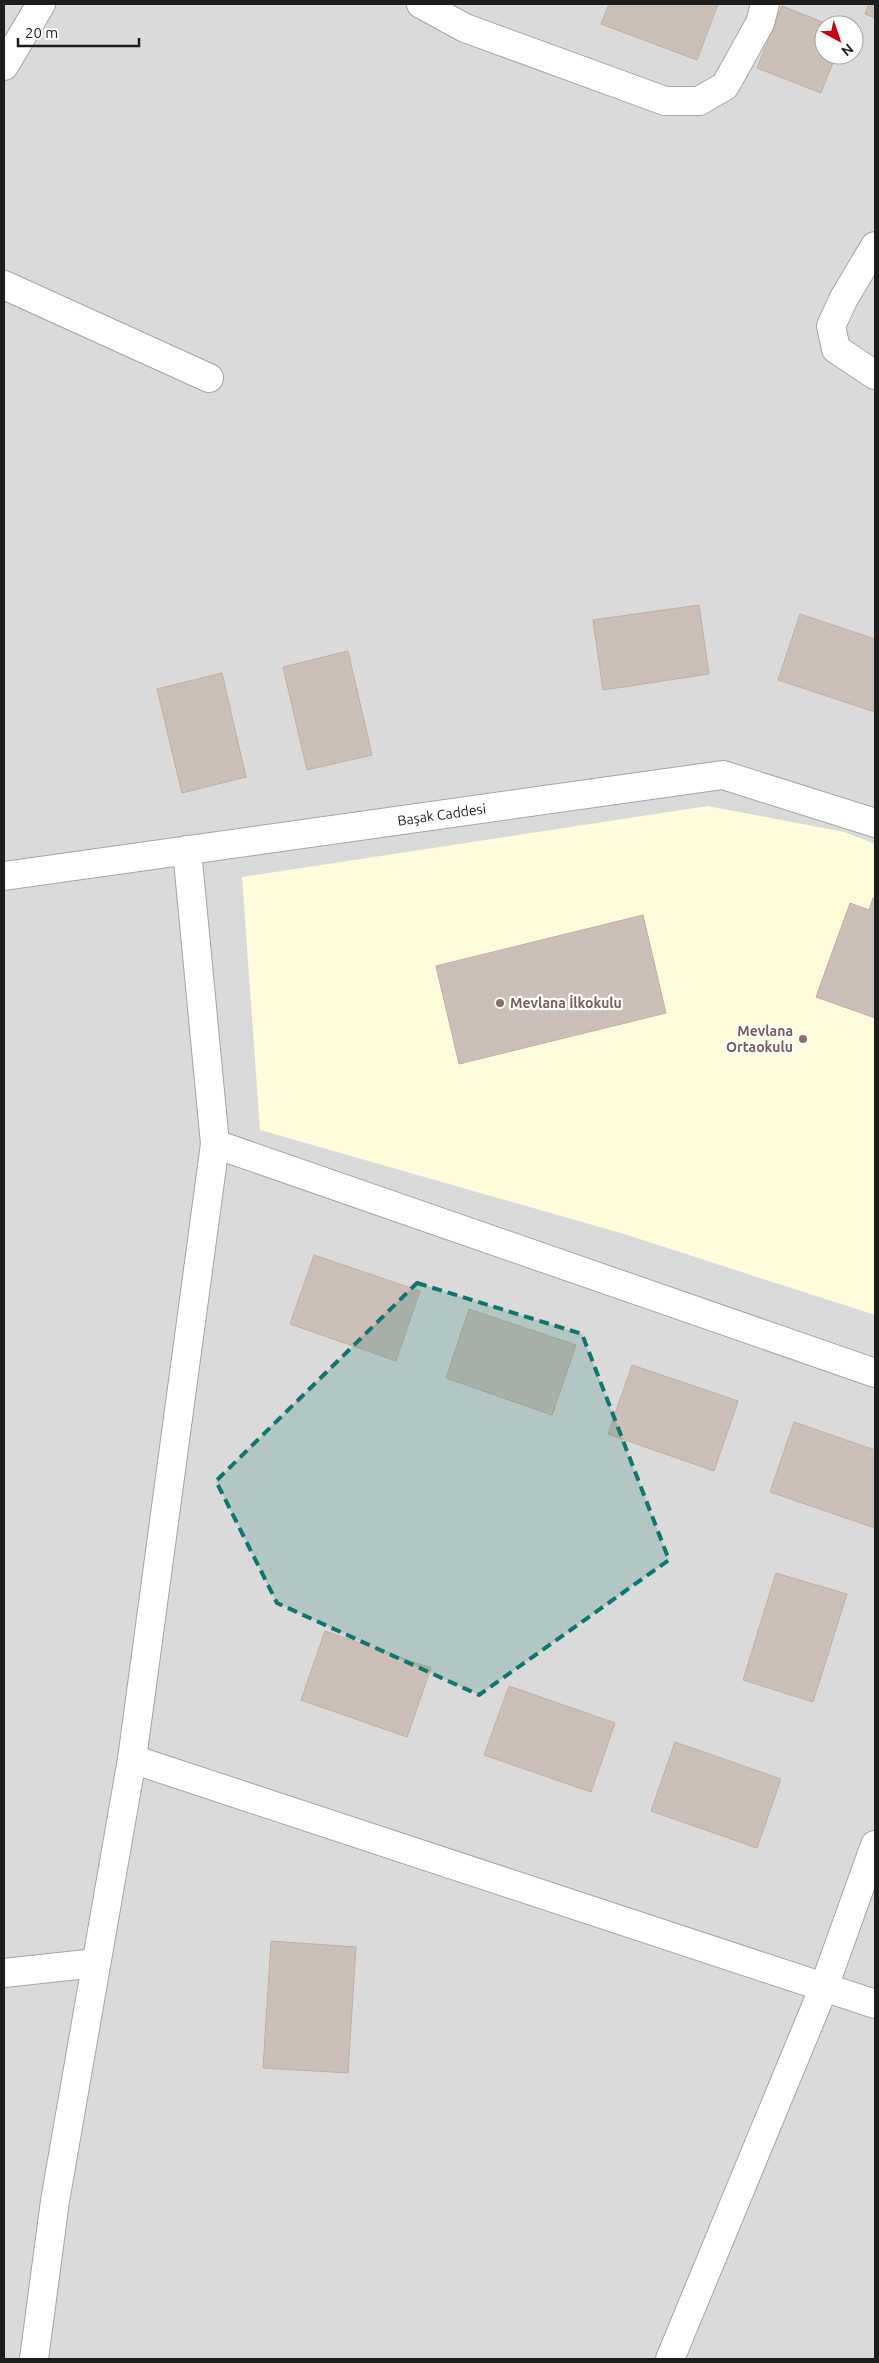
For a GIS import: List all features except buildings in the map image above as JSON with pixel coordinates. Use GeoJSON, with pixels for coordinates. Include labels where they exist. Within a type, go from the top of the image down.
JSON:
{"type":"FeatureCollection","features":[{"type":"Feature","properties":{"kind":"street"},"geometry":{"type":"LineString","coordinates":[[4,66],[41,4]]}},
{"type":"Feature","properties":{"kind":"street"},"geometry":{"type":"LineString","coordinates":[[421,4],[465,28],[665,101],[699,102],[725,86],[760,23],[765,4]]}},
{"type":"Feature","properties":{"kind":"street"},"geometry":{"type":"LineString","coordinates":[[875,246],[844,298],[831,326],[836,348],[875,375]]}},
{"type":"Feature","properties":{"kind":"street"},"geometry":{"type":"LineString","coordinates":[[4,284],[209,378]]}},
{"type":"Feature","properties":{"kind":"street","name":"Başak Caddesi"},"geometry":{"type":"LineString","coordinates":[[4,876],[723,775],[875,824]]}},
{"type":"Feature","properties":{"kind":"street"},"geometry":{"type":"LineString","coordinates":[[34,2359],[55,2201],[132,1759],[215,1144],[187,850]]}},
{"type":"Feature","properties":{"kind":"street"},"geometry":{"type":"LineString","coordinates":[[215,1144],[875,1373]]}},
{"type":"Feature","properties":{"kind":"street"},"geometry":{"type":"LineString","coordinates":[[132,1759],[875,2004]]}},
{"type":"Feature","properties":{"kind":"street"},"geometry":{"type":"LineString","coordinates":[[670,2359],[824,1987],[875,1845]]}},
{"type":"Feature","properties":{"kind":"street"},"geometry":{"type":"LineString","coordinates":[[4,1974],[96,1963]]}},
{"type":"Feature","properties":{"kind":"highlighted area"},"geometry":{"type":"Polygon","coordinates":[[[417,1283],[582,1334],[669,1560],[479,1695],[277,1603],[216,1481],[417,1283]]]}},
{"type":"Feature","properties":{"kind":"shaded area"},"geometry":{"type":"Polygon","coordinates":[[[4,4],[875,4],[875,2359],[4,2359],[4,4]]]}},
{"type":"Feature","properties":{"kind":"shaded area","name":"Mevlana İlkokulu"},"geometry":{"type":"Polygon","coordinates":[[[708,806],[844,832],[875,844],[875,1315],[624,1234],[260,1130],[242,877],[708,806]]]}},
{"type":"Feature","properties":{"kind":"place","name":"Mevlana İlkokulu"},"geometry":{"type":"Point","coordinates":[500,1003]}},
{"type":"Feature","properties":{"kind":"place","name":"Mevlana Ortaokulu"},"geometry":{"type":"Point","coordinates":[803,1039]}}]}
